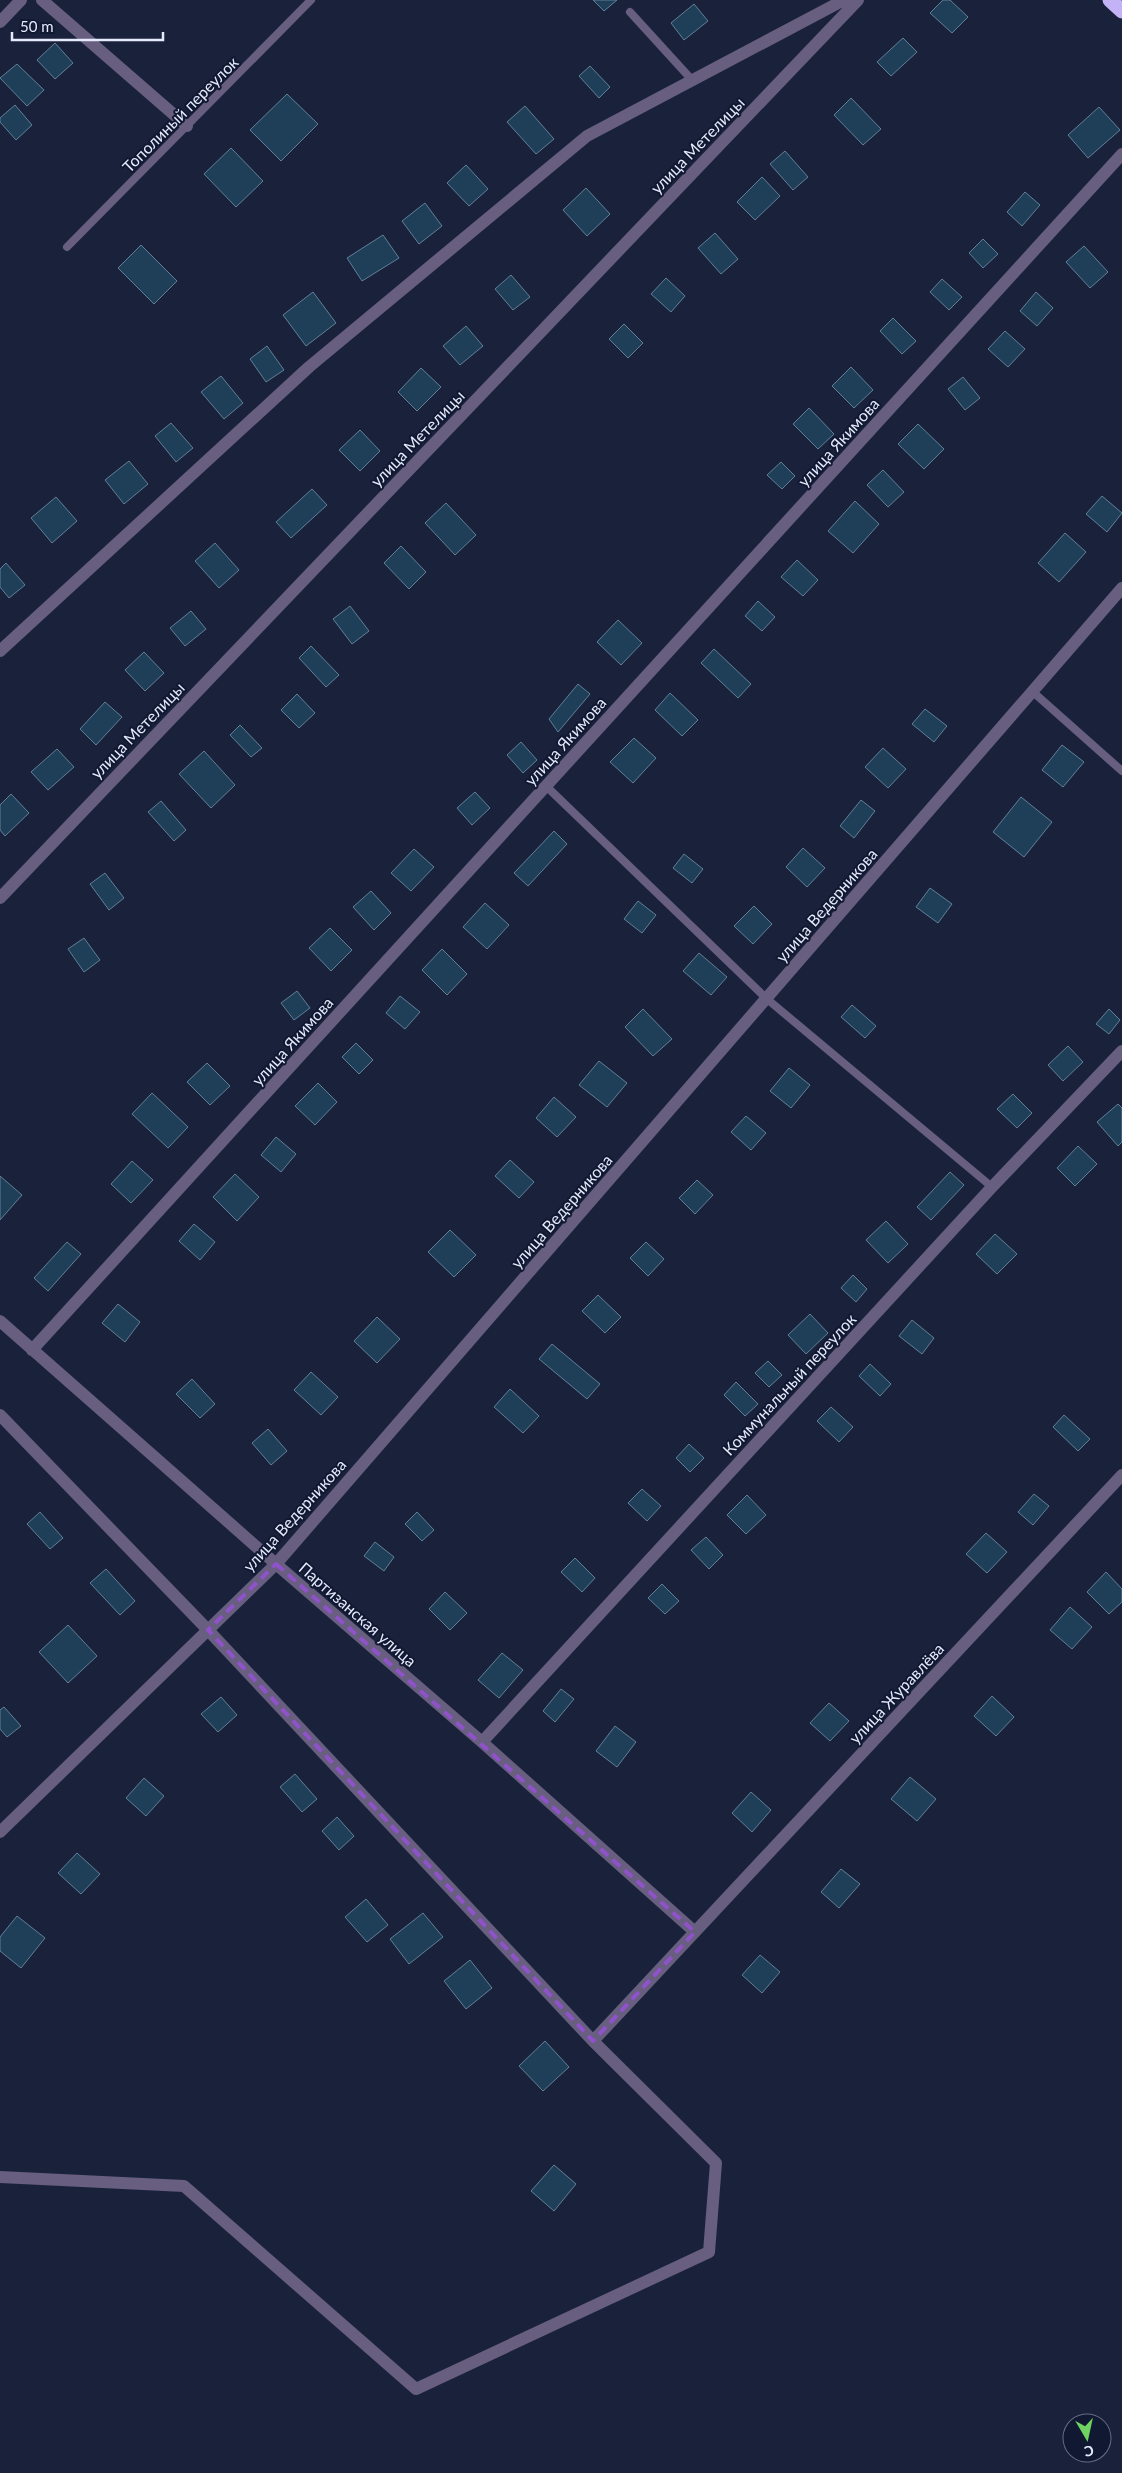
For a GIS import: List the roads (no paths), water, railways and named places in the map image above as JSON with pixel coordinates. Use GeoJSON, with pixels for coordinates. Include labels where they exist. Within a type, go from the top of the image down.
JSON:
{"type":"FeatureCollection","features":[{"type":"Feature","properties":{"kind":"highway"},"geometry":{"type":"LineString","coordinates":[[1110,0],[1122,11]]}},
{"type":"Feature","properties":{"kind":"street"},"geometry":{"type":"LineString","coordinates":[[0,22],[21,0]]}},
{"type":"Feature","properties":{"kind":"street"},"geometry":{"type":"LineString","coordinates":[[42,0],[187,126]]}},
{"type":"Feature","properties":{"kind":"street"},"geometry":{"type":"LineString","coordinates":[[0,651],[309,367],[587,136],[844,0]]}},
{"type":"Feature","properties":{"kind":"street","name":"улица Метелицы"},"geometry":{"type":"LineString","coordinates":[[0,898],[858,0]]}},
{"type":"Feature","properties":{"kind":"street","name":"улица Якимова"},"geometry":{"type":"LineString","coordinates":[[32,1350],[1122,154]]}},
{"type":"Feature","properties":{"kind":"street","name":"улица Ведерникова"},"geometry":{"type":"LineString","coordinates":[[0,1832],[276,1564],[1122,588]]}},
{"type":"Feature","properties":{"kind":"street","name":"Коммунальный переулок"},"geometry":{"type":"LineString","coordinates":[[482,1742],[992,1187],[1122,1051]]}},
{"type":"Feature","properties":{"kind":"street","name":"Партизанская улица"},"geometry":{"type":"LineString","coordinates":[[0,1321],[482,1742],[695,1932]]}},
{"type":"Feature","properties":{"kind":"street"},"geometry":{"type":"LineString","coordinates":[[0,1415],[208,1630],[593,2041],[716,2162],[709,2252],[416,2389],[184,2186],[0,2178]]}},
{"type":"Feature","properties":{"kind":"street","name":"улица Журавлёва"},"geometry":{"type":"LineString","coordinates":[[593,2041],[1122,1475]]}},
{"type":"Feature","properties":{"kind":"lane","name":"Тополиный переулок"},"geometry":{"type":"LineString","coordinates":[[67,247],[311,0]]}},
{"type":"Feature","properties":{"kind":"lane"},"geometry":{"type":"LineString","coordinates":[[630,12],[692,80]]}},
{"type":"Feature","properties":{"kind":"lane"},"geometry":{"type":"LineString","coordinates":[[1033,692],[1122,771]]}},
{"type":"Feature","properties":{"kind":"lane"},"geometry":{"type":"LineString","coordinates":[[546,786],[767,999],[992,1187]]}}]}
